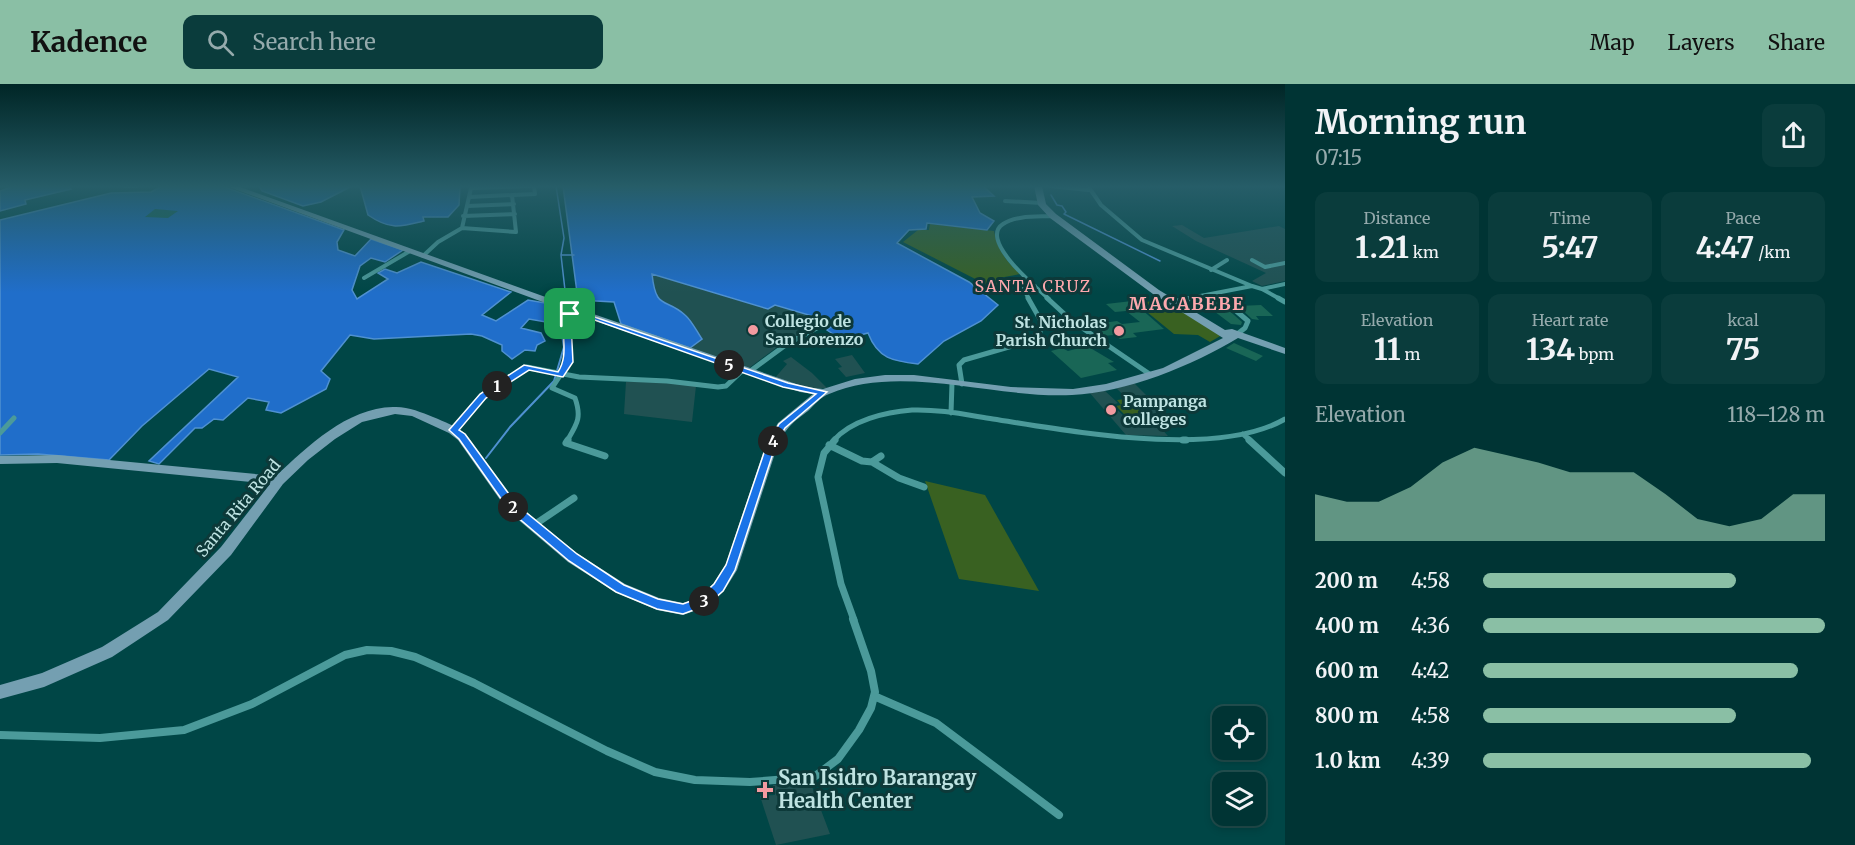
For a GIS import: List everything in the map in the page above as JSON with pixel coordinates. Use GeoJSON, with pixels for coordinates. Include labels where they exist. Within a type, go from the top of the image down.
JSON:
{"type":"FeatureCollection","features":[{"type":"Feature","properties":{"kind":"street"},"geometry":{"type":"LineString","coordinates":[[328,222],[746,371],[804,390],[823,392],[855,382],[885,378],[914,378],[1011,390],[1074,392],[1106,387],[1167,370],[1245,328],[1248,321],[1216,294]]}},
{"type":"Feature","properties":{"kind":"street"},"geometry":{"type":"LineString","coordinates":[[462,228],[463,222]]}},
{"type":"Feature","properties":{"kind":"street"},"geometry":{"type":"LineString","coordinates":[[492,222],[493,230]]}},
{"type":"Feature","properties":{"kind":"street"},"geometry":{"type":"LineString","coordinates":[[423,256],[438,242],[462,228],[516,232],[515,222]]}},
{"type":"Feature","properties":{"kind":"street"},"geometry":{"type":"LineString","coordinates":[[1010,222],[1002,224],[997,231],[997,237],[1008,261],[1072,321],[1151,375]]}},
{"type":"Feature","properties":{"kind":"street"},"geometry":{"type":"LineString","coordinates":[[1061,222],[1172,302],[1190,311],[1213,328],[1285,351]]}},
{"type":"Feature","properties":{"kind":"street"},"geometry":{"type":"LineString","coordinates":[[1120,222],[1142,240],[1262,289],[1285,302]]}},
{"type":"Feature","properties":{"kind":"street"},"geometry":{"type":"LineString","coordinates":[[364,278],[410,251]]}},
{"type":"Feature","properties":{"kind":"street"},"geometry":{"type":"LineString","coordinates":[[1211,270],[1227,260]]}},
{"type":"Feature","properties":{"kind":"street"},"geometry":{"type":"LineString","coordinates":[[1252,260],[1265,267],[1285,263]]}},
{"type":"Feature","properties":{"kind":"street"},"geometry":{"type":"LineString","coordinates":[[1277,265],[1285,270]]}},
{"type":"Feature","properties":{"kind":"street"},"geometry":{"type":"LineString","coordinates":[[1262,289],[1285,284]]}},
{"type":"Feature","properties":{"kind":"street"},"geometry":{"type":"LineString","coordinates":[[951,413],[959,365],[964,360],[1036,339],[1041,333],[1042,326],[1023,288],[1035,286]]}},
{"type":"Feature","properties":{"kind":"street"},"geometry":{"type":"LineString","coordinates":[[1172,302],[1252,286]]}},
{"type":"Feature","properties":{"kind":"street"},"geometry":{"type":"LineString","coordinates":[[1187,299],[1190,311]]}},
{"type":"Feature","properties":{"kind":"street"},"geometry":{"type":"LineString","coordinates":[[572,310],[567,323],[569,362],[556,375],[552,388],[575,398],[580,412],[576,426],[566,443],[606,456]]}},
{"type":"Feature","properties":{"kind":"street"},"geometry":{"type":"LineString","coordinates":[[453,430],[483,396],[527,367],[556,375],[726,386],[787,344],[826,323]]}},
{"type":"Feature","properties":{"kind":"street","name":"Santa Rita Road"},"geometry":{"type":"LineString","coordinates":[[0,692],[44,680],[107,652],[163,616],[226,551],[279,481],[304,457],[358,419],[395,410],[414,413],[462,436],[513,508],[573,558],[620,588],[657,604],[683,609],[703,602],[718,587],[732,567],[771,444],[782,426],[823,392]]}},
{"type":"Feature","properties":{"kind":"street"},"geometry":{"type":"LineString","coordinates":[[0,735],[100,738],[184,730],[252,704],[345,655],[368,650],[390,651],[415,657],[474,683],[607,751],[655,772],[695,780],[750,783],[814,777],[838,759],[859,730],[871,708],[874,696],[871,671],[841,584],[818,477],[820,464],[829,445],[837,437],[867,419],[913,410],[951,413],[1091,434],[1185,440],[1243,434],[1285,419]]}},
{"type":"Feature","properties":{"kind":"street"},"geometry":{"type":"LineString","coordinates":[[0,433],[14,418]]}},
{"type":"Feature","properties":{"kind":"street"},"geometry":{"type":"LineString","coordinates":[[1243,434],[1285,473]]}},
{"type":"Feature","properties":{"kind":"street"},"geometry":{"type":"LineString","coordinates":[[829,445],[862,461],[872,462],[899,478],[924,487]]}},
{"type":"Feature","properties":{"kind":"street"},"geometry":{"type":"LineString","coordinates":[[872,462],[881,456]]}},
{"type":"Feature","properties":{"kind":"street"},"geometry":{"type":"LineString","coordinates":[[0,460],[67,460],[279,481]]}},
{"type":"Feature","properties":{"kind":"street"},"geometry":{"type":"LineString","coordinates":[[534,525],[574,498]]}},
{"type":"Feature","properties":{"kind":"street"},"geometry":{"type":"LineString","coordinates":[[874,696],[936,723],[1059,815]]}},
{"type":"Feature","properties":{"kind":"shaded area"},"geometry":{"type":"Polygon","coordinates":[[[1182,225],[1204,238],[1279,226],[1285,229],[1285,281],[1262,286],[1252,281],[1266,273],[1196,241],[1172,226],[1182,225]]]}},
{"type":"Feature","properties":{"kind":"shaded area","name":"Collegio de San Lorenzo"},"geometry":{"type":"Polygon","coordinates":[[[652,274],[768,309],[775,305],[828,321],[780,345],[749,368],[690,348],[701,339],[685,315],[662,303],[654,290],[652,274]]]}},
{"type":"Feature","properties":{"kind":"shaded area"},"geometry":{"type":"Polygon","coordinates":[[[852,355],[865,373],[846,377],[838,368],[842,367],[835,359],[852,355]]]}},
{"type":"Feature","properties":{"kind":"shaded area"},"geometry":{"type":"Polygon","coordinates":[[[791,357],[827,388],[811,389],[774,379],[787,364],[783,361],[791,357]]]}},
{"type":"Feature","properties":{"kind":"shaded area"},"geometry":{"type":"Polygon","coordinates":[[[662,381],[696,386],[692,422],[624,414],[626,382],[662,381]]]}},
{"type":"Feature","properties":{"kind":"shaded area","name":"Pampanga colleges"},"geometry":{"type":"Polygon","coordinates":[[[1134,383],[1174,423],[1158,425],[1168,436],[1126,435],[1089,392],[1104,390],[1118,403],[1112,405],[1126,418],[1153,416],[1144,405],[1135,406],[1115,387],[1134,383]]]}},
{"type":"Feature","properties":{"kind":"shaded area"},"geometry":{"type":"Polygon","coordinates":[[[810,781],[830,834],[776,845],[760,796],[775,795],[773,785],[810,781]]]}},
{"type":"Feature","properties":{"kind":"green space"},"geometry":{"type":"Polygon","coordinates":[[[930,224],[994,231],[1003,254],[1020,274],[999,278],[1000,288],[989,286],[903,242],[918,230],[929,230],[930,224]]]}},
{"type":"Feature","properties":{"kind":"green space"},"geometry":{"type":"Polygon","coordinates":[[[1164,300],[1222,335],[1210,342],[1198,335],[1174,334],[1136,303],[1164,300]]]}},
{"type":"Feature","properties":{"kind":"green space"},"geometry":{"type":"Polygon","coordinates":[[[1126,399],[1135,406],[1142,406],[1152,415],[1127,417],[1116,406],[1121,405],[1117,400],[1126,399]]]}},
{"type":"Feature","properties":{"kind":"green space"},"geometry":{"type":"Polygon","coordinates":[[[925,481],[985,495],[1039,591],[959,579],[925,481]]]}},
{"type":"Feature","properties":{"kind":"water"},"geometry":{"type":"Polygon","coordinates":[[[0,222],[320,222],[344,230],[337,242],[338,250],[355,256],[371,239],[403,250],[385,262],[371,258],[360,266],[352,290],[357,299],[388,279],[378,273],[385,269],[397,273],[421,262],[511,292],[482,315],[496,321],[528,300],[545,303],[559,310],[557,324],[529,319],[521,328],[541,333],[545,341],[537,345],[535,351],[525,350],[512,359],[502,351],[502,345],[471,334],[374,339],[350,335],[321,371],[330,379],[326,389],[281,413],[266,410],[269,402],[248,398],[223,420],[214,419],[202,428],[195,428],[159,464],[149,461],[238,377],[209,369],[142,426],[109,460],[38,454],[0,455],[0,222]]]}},
{"type":"Feature","properties":{"kind":"water"},"geometry":{"type":"Polygon","coordinates":[[[380,222],[422,222],[401,226],[380,222]]]}},
{"type":"Feature","properties":{"kind":"water"},"geometry":{"type":"Polygon","coordinates":[[[568,222],[994,222],[987,230],[927,223],[926,229],[909,230],[897,243],[969,282],[998,305],[981,321],[944,341],[918,364],[887,357],[872,342],[868,333],[842,340],[827,330],[836,323],[775,305],[768,309],[652,274],[656,293],[662,302],[685,315],[702,339],[690,348],[621,324],[614,302],[578,300],[568,222]]]}},
{"type":"Feature","properties":{"kind":"building"},"geometry":{"type":"Polygon","coordinates":[[[1217,300],[1242,322],[1241,325],[1231,324],[1202,302],[1217,300]]]}},
{"type":"Feature","properties":{"kind":"building","name":"St. Nicholas Parish Church"},"geometry":{"type":"Polygon","coordinates":[[[1132,301],[1164,329],[1133,333],[1137,337],[1120,339],[1114,335],[1103,336],[1091,328],[1107,326],[1103,323],[1117,321],[1122,324],[1140,322],[1126,311],[1115,312],[1106,304],[1132,301]]]}},
{"type":"Feature","properties":{"kind":"building"},"geometry":{"type":"Polygon","coordinates":[[[1261,305],[1273,316],[1256,316],[1259,320],[1252,319],[1238,306],[1261,305]]]}},
{"type":"Feature","properties":{"kind":"building"},"geometry":{"type":"Polygon","coordinates":[[[1234,343],[1263,356],[1256,361],[1226,348],[1234,343]]]}},
{"type":"Feature","properties":{"kind":"building"},"geometry":{"type":"Polygon","coordinates":[[[1087,346],[1114,362],[1108,363],[1117,370],[1081,378],[1051,351],[1062,348],[1068,351],[1087,346]]]}},
{"type":"Feature","properties":{"kind":"waterway"},"geometry":{"type":"LineString","coordinates":[[561,222],[564,238],[561,255]]}},
{"type":"Feature","properties":{"kind":"waterway"},"geometry":{"type":"LineString","coordinates":[[1079,222],[1160,261]]}},
{"type":"Feature","properties":{"kind":"waterway"},"geometry":{"type":"LineString","coordinates":[[561,255],[574,255]]}},
{"type":"Feature","properties":{"kind":"waterway"},"geometry":{"type":"LineString","coordinates":[[561,255],[566,299]]}},
{"type":"Feature","properties":{"kind":"waterway"},"geometry":{"type":"LineString","coordinates":[[486,458],[510,427],[554,381],[564,347],[562,335],[565,298]]}},
{"type":"Feature","properties":{"kind":"place","name":"Collegio de San Lorenzo"},"geometry":{"type":"Point","coordinates":[753,330]}},
{"type":"Feature","properties":{"kind":"place","name":"St. Nicholas Parish Church"},"geometry":{"type":"Point","coordinates":[1119,331]}},
{"type":"Feature","properties":{"kind":"place","name":"Pampanga colleges"},"geometry":{"type":"Point","coordinates":[1111,410]}},
{"type":"Feature","properties":{"kind":"place","name":"San Isidro Barangay Health Center"},"geometry":{"type":"Point","coordinates":[765,790]}},
{"type":"Feature","properties":{"kind":"district","name":"SANTA CRUZ"},"geometry":{"type":"Point","coordinates":[1033,286]}},
{"type":"Feature","properties":{"kind":"district","name":"MACABEBE"},"geometry":{"type":"Point","coordinates":[1187,304]}},
{"type":"Feature","properties":{"kind":"route"},"geometry":{"type":"LineString","coordinates":[[573,310],[786,385],[823,392],[782,426],[771,444],[732,567],[718,587],[703,602],[683,609],[657,604],[620,588],[573,558],[513,508],[462,436],[453,430],[483,396],[527,367],[551,375],[560,375],[569,362],[567,323],[570,314],[573,310]]}}]}
